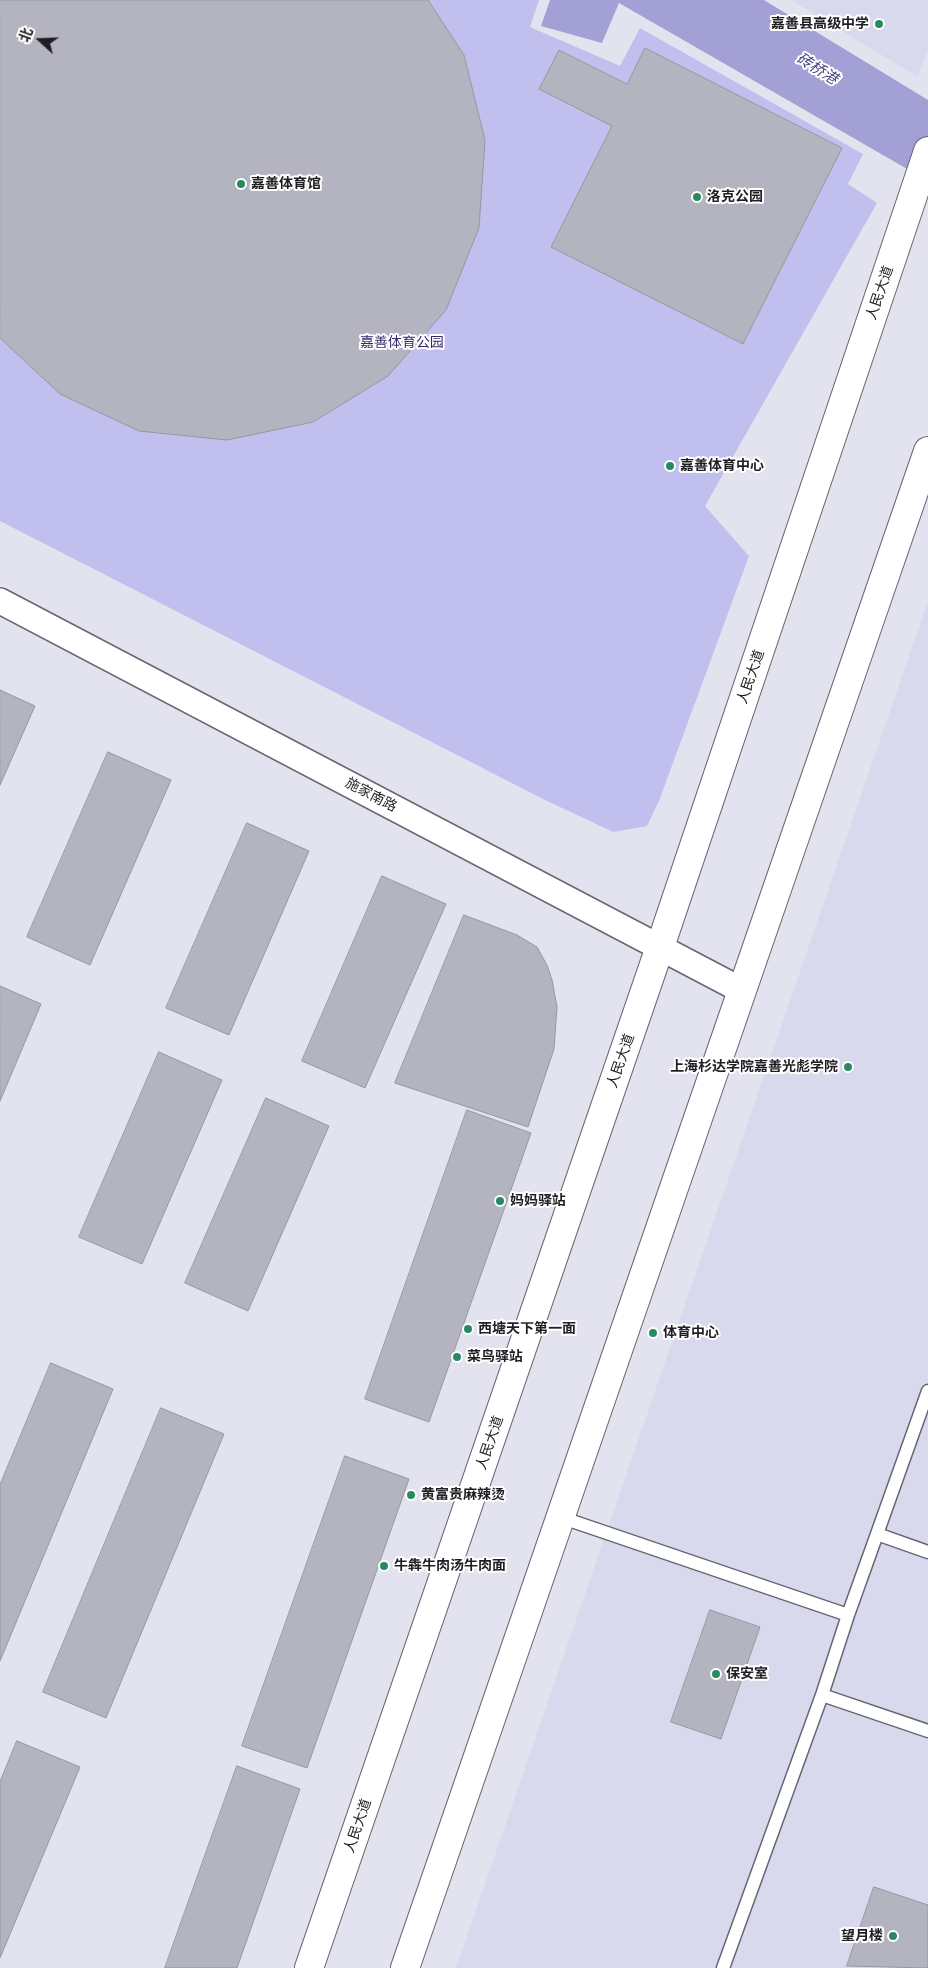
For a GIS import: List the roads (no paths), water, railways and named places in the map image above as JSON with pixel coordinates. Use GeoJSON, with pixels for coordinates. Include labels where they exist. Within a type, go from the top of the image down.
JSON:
{"type":"FeatureCollection","features":[{"type":"Feature","properties":{"kind":"main road","name":"人民大道"},"geometry":{"type":"LineString","coordinates":[[309,1968],[660,947],[928,151]]}},
{"type":"Feature","properties":{"kind":"main road"},"geometry":{"type":"LineString","coordinates":[[405,1968],[928,451]]}},
{"type":"Feature","properties":{"kind":"street","name":"施家南路"},"geometry":{"type":"LineString","coordinates":[[0,601],[741,990]]}},
{"type":"Feature","properties":{"kind":"lane"},"geometry":{"type":"LineString","coordinates":[[723,1968],[822,1694],[848,1615],[928,1391]]}},
{"type":"Feature","properties":{"kind":"lane"},"geometry":{"type":"LineString","coordinates":[[560,1517],[848,1615]]}},
{"type":"Feature","properties":{"kind":"lane"},"geometry":{"type":"LineString","coordinates":[[877,1534],[928,1552]]}},
{"type":"Feature","properties":{"kind":"lane"},"geometry":{"type":"LineString","coordinates":[[822,1694],[928,1732]]}},
{"type":"Feature","properties":{"kind":"water","name":"砖桥港"},"geometry":{"type":"Polygon","coordinates":[[[550,0],[764,0],[928,100],[928,181],[619,3],[602,43],[541,26],[550,0]]]}},
{"type":"Feature","properties":{"kind":"place","name":"嘉善县高级中学"},"geometry":{"type":"Point","coordinates":[879,24]}},
{"type":"Feature","properties":{"kind":"place","name":"嘉善体育馆"},"geometry":{"type":"Point","coordinates":[241,184]}},
{"type":"Feature","properties":{"kind":"place","name":"洛克公园"},"geometry":{"type":"Point","coordinates":[697,197]}},
{"type":"Feature","properties":{"kind":"place","name":"嘉善体育中心"},"geometry":{"type":"Point","coordinates":[670,466]}},
{"type":"Feature","properties":{"kind":"place","name":"上海杉达学院嘉善光彪学院"},"geometry":{"type":"Point","coordinates":[848,1067]}},
{"type":"Feature","properties":{"kind":"place","name":"妈妈驿站"},"geometry":{"type":"Point","coordinates":[500,1201]}},
{"type":"Feature","properties":{"kind":"place","name":"西塘天下第一面"},"geometry":{"type":"Point","coordinates":[468,1329]}},
{"type":"Feature","properties":{"kind":"place","name":"体育中心"},"geometry":{"type":"Point","coordinates":[653,1333]}},
{"type":"Feature","properties":{"kind":"place","name":"菜鸟驿站"},"geometry":{"type":"Point","coordinates":[457,1357]}},
{"type":"Feature","properties":{"kind":"place","name":"黄富贵麻辣烫"},"geometry":{"type":"Point","coordinates":[411,1495]}},
{"type":"Feature","properties":{"kind":"place","name":"牛犇牛肉汤牛肉面"},"geometry":{"type":"Point","coordinates":[384,1566]}},
{"type":"Feature","properties":{"kind":"place","name":"保安室"},"geometry":{"type":"Point","coordinates":[716,1674]}},
{"type":"Feature","properties":{"kind":"place","name":"望月楼"},"geometry":{"type":"Point","coordinates":[893,1936]}},
{"type":"Feature","properties":{"kind":"park label","name":"嘉善体育公园"},"geometry":{"type":"Point","coordinates":[402,343]}}]}
